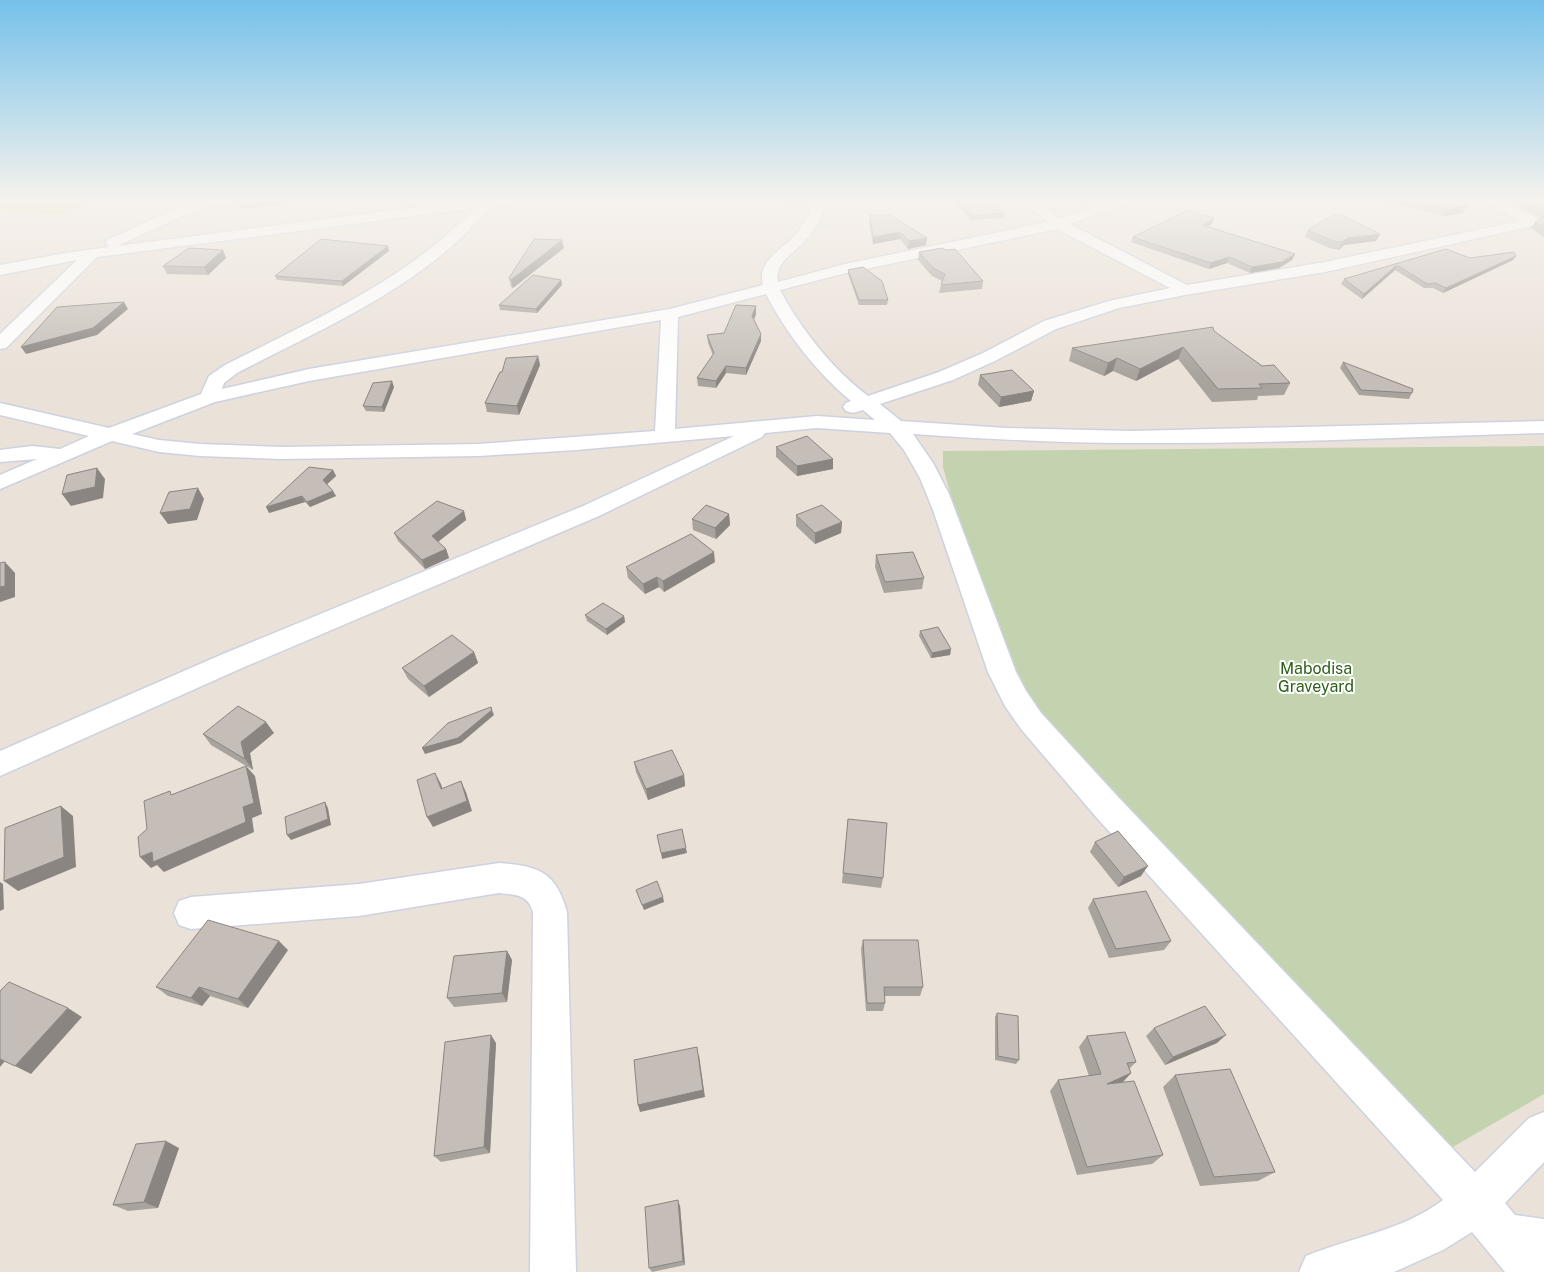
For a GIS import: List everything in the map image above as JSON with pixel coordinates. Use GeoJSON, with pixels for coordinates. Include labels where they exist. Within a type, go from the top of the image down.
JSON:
{"type":"FeatureCollection","features":[{"type":"Feature","properties":{"kind":"street"},"geometry":{"type":"LineString","coordinates":[[0,270],[64,257]]}},
{"type":"Feature","properties":{"kind":"street"},"geometry":{"type":"LineString","coordinates":[[0,344],[89,257]]}},
{"type":"Feature","properties":{"kind":"street"},"geometry":{"type":"LineString","coordinates":[[209,398],[216,380],[226,372],[362,301],[430,257]]}},
{"type":"Feature","properties":{"kind":"street"},"geometry":{"type":"LineString","coordinates":[[781,257],[769,273],[770,290],[798,331],[828,368],[852,392],[895,427],[912,447],[940,502],[1002,672],[1031,721],[1108,808],[1474,1202],[1524,1238],[1533,1272]]}},
{"type":"Feature","properties":{"kind":"street"},"geometry":{"type":"LineString","coordinates":[[0,483],[111,434],[209,398],[309,375],[670,314],[770,290],[845,269],[900,257]]}},
{"type":"Feature","properties":{"kind":"street"},"geometry":{"type":"LineString","coordinates":[[1123,257],[1185,290]]}},
{"type":"Feature","properties":{"kind":"street"},"geometry":{"type":"LineString","coordinates":[[817,422],[864,402],[910,388],[970,366],[1050,325],[1082,313],[1115,304],[1185,290],[1372,257]]}},
{"type":"Feature","properties":{"kind":"street"},"geometry":{"type":"LineString","coordinates":[[662,453],[670,314]]}},
{"type":"Feature","properties":{"kind":"street"},"geometry":{"type":"LineString","coordinates":[[0,409],[111,434],[142,443],[180,449],[282,453],[479,450],[662,453],[765,428],[817,422],[1034,435],[1132,437],[1268,436],[1544,427]]}},
{"type":"Feature","properties":{"kind":"street"},"geometry":{"type":"LineString","coordinates":[[0,764],[194,677],[450,571],[662,453],[765,428]]}},
{"type":"Feature","properties":{"kind":"street"},"geometry":{"type":"LineString","coordinates":[[0,456],[32,452],[63,454]]}},
{"type":"Feature","properties":{"kind":"street"},"geometry":{"type":"LineString","coordinates":[[191,914],[359,900],[499,878],[522,880],[538,887],[547,897],[550,912],[553,1272]]}},
{"type":"Feature","properties":{"kind":"street"},"geometry":{"type":"LineString","coordinates":[[1322,1272],[1392,1249],[1440,1228],[1474,1202],[1544,1133]]}},
{"type":"Feature","properties":{"kind":"green space","name":"Mabodisa Graveyard"},"geometry":{"type":"Polygon","coordinates":[[[1544,446],[1544,1094],[1446,1151],[1021,696],[980,600],[943,467],[943,451],[1544,446]]]}},
{"type":"Feature","properties":{"kind":"building"},"geometry":{"type":"Polygon","coordinates":[[[175,257],[215,257],[204,267],[163,266],[175,257]]]}},
{"type":"Feature","properties":{"kind":"building"},"geometry":{"type":"Polygon","coordinates":[[[298,257],[373,257],[342,281],[275,276],[298,257]]]}},
{"type":"Feature","properties":{"kind":"building"},"geometry":{"type":"Polygon","coordinates":[[[522,257],[540,257],[511,280],[509,278],[522,257]]]}},
{"type":"Feature","properties":{"kind":"building"},"geometry":{"type":"Polygon","coordinates":[[[924,257],[962,257],[983,281],[941,285],[945,274],[933,268],[924,257]]]}},
{"type":"Feature","properties":{"kind":"building"},"geometry":{"type":"Polygon","coordinates":[[[1194,257],[1228,257],[1211,263],[1194,257]]]}},
{"type":"Feature","properties":{"kind":"building"},"geometry":{"type":"Polygon","coordinates":[[[1230,257],[1290,257],[1282,262],[1252,267],[1230,257]]]}},
{"type":"Feature","properties":{"kind":"building"},"geometry":{"type":"Polygon","coordinates":[[[1418,257],[1513,257],[1446,288],[1435,283],[1427,284],[1397,265],[1364,294],[1344,279],[1418,257]]]}},
{"type":"Feature","properties":{"kind":"building"},"geometry":{"type":"Polygon","coordinates":[[[863,267],[882,281],[888,300],[859,300],[848,270],[863,267]]]}},
{"type":"Feature","properties":{"kind":"building"},"geometry":{"type":"Polygon","coordinates":[[[533,275],[561,280],[536,309],[499,305],[533,275]]]}},
{"type":"Feature","properties":{"kind":"building"},"geometry":{"type":"Polygon","coordinates":[[[124,302],[93,328],[21,347],[57,307],[124,302]]]}},
{"type":"Feature","properties":{"kind":"building"},"geometry":{"type":"Polygon","coordinates":[[[736,305],[756,306],[752,316],[761,334],[746,368],[726,366],[716,381],[697,378],[714,353],[707,335],[724,333],[736,305]]]}},
{"type":"Feature","properties":{"kind":"building"},"geometry":{"type":"Polygon","coordinates":[[[1213,327],[1214,331],[1262,366],[1274,365],[1290,383],[1259,384],[1262,388],[1218,389],[1183,347],[1140,369],[1117,358],[1108,363],[1072,348],[1213,327]]]}},
{"type":"Feature","properties":{"kind":"building"},"geometry":{"type":"Polygon","coordinates":[[[538,356],[517,406],[485,403],[500,372],[502,372],[506,358],[538,356]]]}},
{"type":"Feature","properties":{"kind":"building"},"geometry":{"type":"Polygon","coordinates":[[[1343,362],[1413,389],[1412,393],[1361,390],[1343,362]]]}},
{"type":"Feature","properties":{"kind":"building"},"geometry":{"type":"Polygon","coordinates":[[[1012,370],[1034,391],[1001,397],[980,375],[1012,370]]]}},
{"type":"Feature","properties":{"kind":"building"},"geometry":{"type":"Polygon","coordinates":[[[392,381],[382,407],[363,406],[373,383],[392,381]]]}},
{"type":"Feature","properties":{"kind":"building"},"geometry":{"type":"Polygon","coordinates":[[[807,436],[833,459],[797,466],[776,447],[807,436]]]}},
{"type":"Feature","properties":{"kind":"building"},"geometry":{"type":"Polygon","coordinates":[[[309,467],[333,470],[323,480],[333,491],[307,502],[302,496],[266,507],[309,467]]]}},
{"type":"Feature","properties":{"kind":"building"},"geometry":{"type":"Polygon","coordinates":[[[97,468],[95,487],[62,494],[67,475],[97,468]]]}},
{"type":"Feature","properties":{"kind":"building"},"geometry":{"type":"Polygon","coordinates":[[[198,488],[190,509],[160,513],[169,492],[198,488]]]}},
{"type":"Feature","properties":{"kind":"building"},"geometry":{"type":"Polygon","coordinates":[[[437,501],[464,511],[432,536],[446,549],[422,560],[394,533],[437,501]]]}},
{"type":"Feature","properties":{"kind":"building"},"geometry":{"type":"Polygon","coordinates":[[[706,505],[729,514],[715,528],[692,519],[706,505]]]}},
{"type":"Feature","properties":{"kind":"building"},"geometry":{"type":"Polygon","coordinates":[[[822,505],[842,522],[815,533],[796,515],[822,505]]]}},
{"type":"Feature","properties":{"kind":"building"},"geometry":{"type":"Polygon","coordinates":[[[691,534],[714,552],[663,581],[657,577],[643,584],[626,567],[691,534]]]}},
{"type":"Feature","properties":{"kind":"building"},"geometry":{"type":"Polygon","coordinates":[[[913,552],[924,578],[885,582],[876,555],[913,552]]]}},
{"type":"Feature","properties":{"kind":"building"},"geometry":{"type":"Polygon","coordinates":[[[5,562],[5,586],[0,587],[0,563],[5,562]]]}},
{"type":"Feature","properties":{"kind":"building"},"geometry":{"type":"Polygon","coordinates":[[[603,603],[624,616],[606,629],[585,615],[603,603]]]}},
{"type":"Feature","properties":{"kind":"building"},"geometry":{"type":"Polygon","coordinates":[[[938,627],[951,649],[932,653],[920,631],[938,627]]]}},
{"type":"Feature","properties":{"kind":"building"},"geometry":{"type":"Polygon","coordinates":[[[452,635],[474,652],[424,686],[402,668],[452,635]]]}},
{"type":"Feature","properties":{"kind":"building"},"geometry":{"type":"Polygon","coordinates":[[[238,706],[266,722],[241,742],[245,759],[203,734],[238,706]]]}},
{"type":"Feature","properties":{"kind":"building"},"geometry":{"type":"Polygon","coordinates":[[[491,707],[492,710],[458,738],[422,748],[448,723],[491,707]]]}},
{"type":"Feature","properties":{"kind":"building"},"geometry":{"type":"Polygon","coordinates":[[[672,750],[684,775],[646,789],[634,762],[672,750]]]}},
{"type":"Feature","properties":{"kind":"building"},"geometry":{"type":"Polygon","coordinates":[[[246,766],[254,803],[243,807],[246,822],[153,862],[152,852],[140,857],[138,837],[147,829],[144,801],[170,791],[171,795],[246,766]]]}},
{"type":"Feature","properties":{"kind":"building"},"geometry":{"type":"Polygon","coordinates":[[[435,773],[441,789],[461,781],[467,801],[427,817],[417,780],[435,773]]]}},
{"type":"Feature","properties":{"kind":"building"},"geometry":{"type":"Polygon","coordinates":[[[325,802],[328,819],[287,835],[285,817],[325,802]]]}},
{"type":"Feature","properties":{"kind":"building"},"geometry":{"type":"Polygon","coordinates":[[[61,806],[64,857],[4,881],[5,828],[61,806]]]}},
{"type":"Feature","properties":{"kind":"building"},"geometry":{"type":"Polygon","coordinates":[[[848,819],[887,823],[883,878],[843,873],[848,819]]]}},
{"type":"Feature","properties":{"kind":"building"},"geometry":{"type":"Polygon","coordinates":[[[682,829],[686,848],[661,853],[657,835],[682,829]]]}},
{"type":"Feature","properties":{"kind":"building"},"geometry":{"type":"Polygon","coordinates":[[[1118,831],[1148,866],[1124,877],[1095,842],[1118,831]]]}},
{"type":"Feature","properties":{"kind":"building"},"geometry":{"type":"Polygon","coordinates":[[[657,881],[663,897],[642,905],[636,890],[657,881]]]}},
{"type":"Feature","properties":{"kind":"building"},"geometry":{"type":"Polygon","coordinates":[[[1146,891],[1171,941],[1116,949],[1093,899],[1146,891]]]}},
{"type":"Feature","properties":{"kind":"building"},"geometry":{"type":"Polygon","coordinates":[[[208,920],[279,941],[238,999],[199,987],[191,998],[156,987],[208,920]]]}},
{"type":"Feature","properties":{"kind":"building"},"geometry":{"type":"Polygon","coordinates":[[[863,940],[918,940],[923,987],[884,987],[885,1003],[867,1003],[863,940]]]}},
{"type":"Feature","properties":{"kind":"building"},"geometry":{"type":"Polygon","coordinates":[[[507,951],[502,993],[447,998],[454,956],[507,951]]]}},
{"type":"Feature","properties":{"kind":"building"},"geometry":{"type":"Polygon","coordinates":[[[9,982],[68,1008],[15,1066],[0,1059],[0,991],[9,982]]]}},
{"type":"Feature","properties":{"kind":"building"},"geometry":{"type":"Polygon","coordinates":[[[1205,1006],[1226,1035],[1173,1057],[1154,1028],[1205,1006]]]}},
{"type":"Feature","properties":{"kind":"building"},"geometry":{"type":"Polygon","coordinates":[[[997,1013],[1018,1016],[1019,1060],[998,1056],[997,1013]]]}},
{"type":"Feature","properties":{"kind":"building"},"geometry":{"type":"Polygon","coordinates":[[[1125,1032],[1136,1062],[1127,1063],[1131,1073],[1107,1084],[1134,1081],[1163,1155],[1087,1167],[1058,1080],[1101,1074],[1087,1036],[1125,1032]]]}},
{"type":"Feature","properties":{"kind":"building"},"geometry":{"type":"Polygon","coordinates":[[[491,1035],[484,1147],[434,1156],[445,1042],[491,1035]]]}},
{"type":"Feature","properties":{"kind":"building"},"geometry":{"type":"Polygon","coordinates":[[[697,1047],[703,1090],[638,1105],[634,1060],[697,1047]]]}},
{"type":"Feature","properties":{"kind":"building"},"geometry":{"type":"Polygon","coordinates":[[[1230,1069],[1275,1172],[1214,1177],[1175,1075],[1230,1069]]]}},
{"type":"Feature","properties":{"kind":"building"},"geometry":{"type":"Polygon","coordinates":[[[166,1141],[144,1202],[113,1205],[136,1144],[166,1141]]]}},
{"type":"Feature","properties":{"kind":"building"},"geometry":{"type":"Polygon","coordinates":[[[678,1200],[683,1261],[649,1268],[645,1207],[678,1200]]]}}]}
